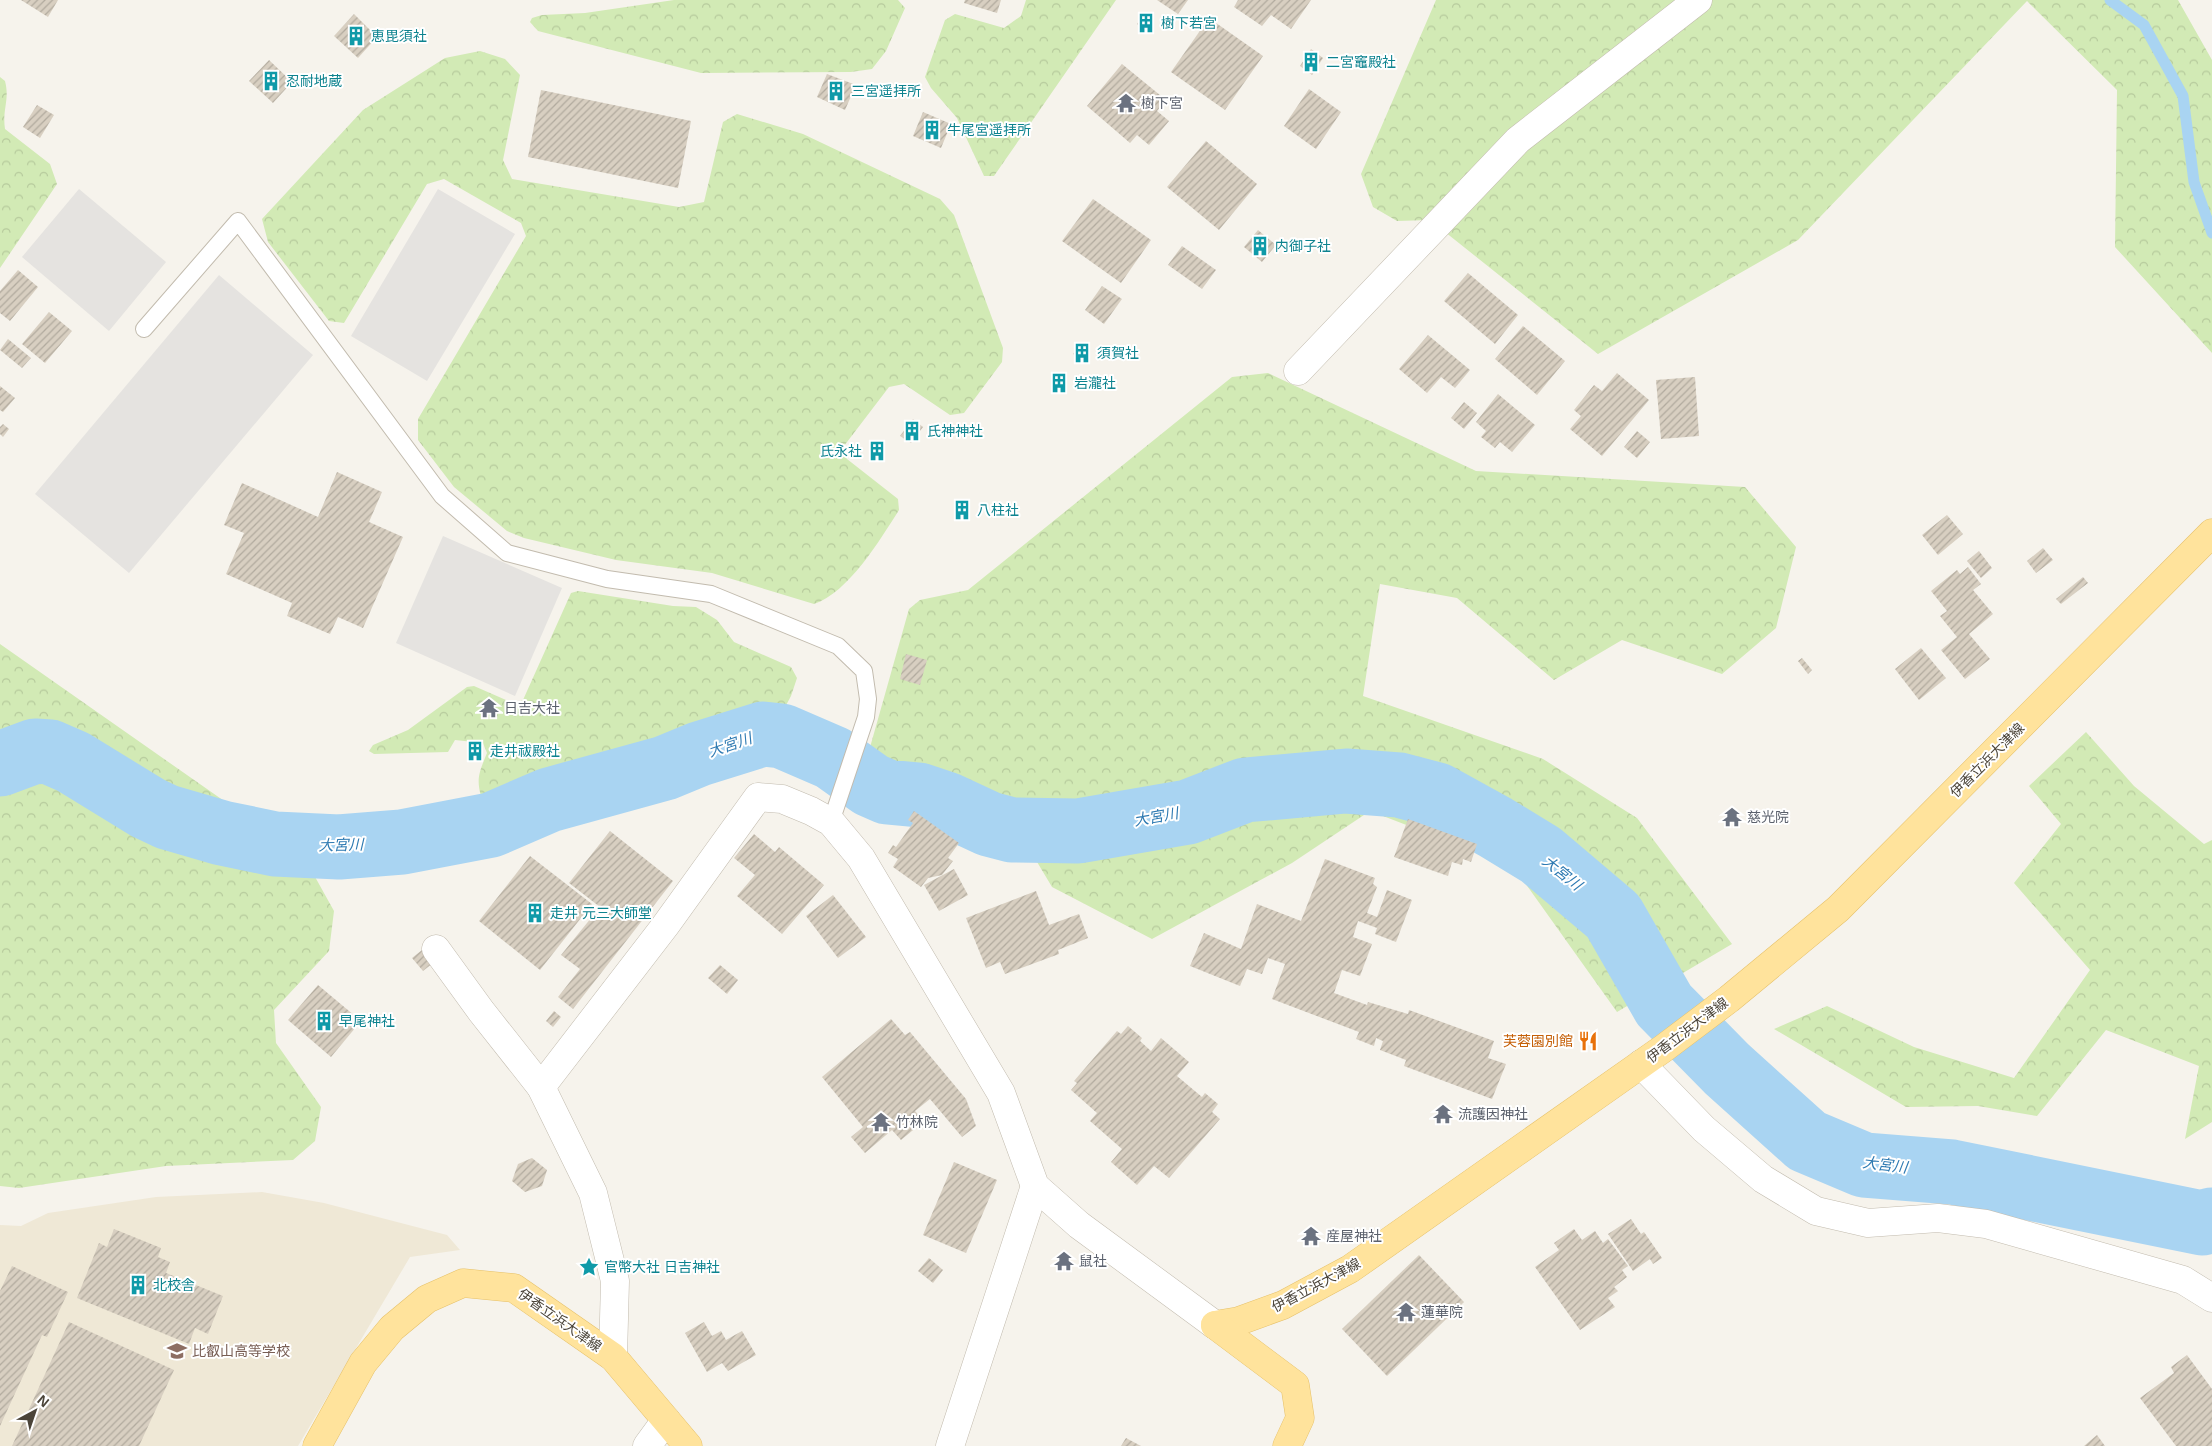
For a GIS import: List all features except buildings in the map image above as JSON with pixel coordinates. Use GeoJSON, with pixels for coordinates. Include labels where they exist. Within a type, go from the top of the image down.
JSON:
{"type":"FeatureCollection","features":[{"type":"Feature","properties":{"kind":"main road","name":"伊香立浜大津線"},"geometry":{"type":"LineString","coordinates":[[1215,1325],[1239,1321],[1283,1305],[1350,1269],[1664,1048],[1729,999],[1838,909],[2212,533]]}},
{"type":"Feature","properties":{"kind":"main road","name":"伊香立浜大津線"},"geometry":{"type":"LineString","coordinates":[[317,1446],[363,1363],[392,1328],[427,1299],[463,1283],[514,1288],[613,1357],[688,1446]]}},
{"type":"Feature","properties":{"kind":"main road"},"geometry":{"type":"LineString","coordinates":[[1215,1325],[1295,1385],[1300,1418],[1287,1446]]}},
{"type":"Feature","properties":{"kind":"street"},"geometry":{"type":"LineString","coordinates":[[1298,371],[1518,140],[1698,0]]}},
{"type":"Feature","properties":{"kind":"street"},"geometry":{"type":"LineString","coordinates":[[541,1087],[665,926],[758,797],[782,799],[831,822],[861,858],[1001,1093],[1035,1186],[1079,1225],[1215,1325]]}},
{"type":"Feature","properties":{"kind":"street"},"geometry":{"type":"LineString","coordinates":[[436,949],[481,1011],[541,1087],[593,1193],[614,1281],[613,1357]]}},
{"type":"Feature","properties":{"kind":"street"},"geometry":{"type":"LineString","coordinates":[[1640,1064],[1704,1129],[1756,1173],[1816,1211],[1868,1223],[1938,1218],[1986,1224],[2183,1280],[2212,1298]]}},
{"type":"Feature","properties":{"kind":"street"},"geometry":{"type":"LineString","coordinates":[[950,1446],[1035,1186]]}},
{"type":"Feature","properties":{"kind":"street"},"geometry":{"type":"LineString","coordinates":[[648,1446],[666,1420]]}},
{"type":"Feature","properties":{"kind":"lane"},"geometry":{"type":"LineString","coordinates":[[144,329],[238,221],[442,496],[507,553],[607,579],[711,594],[838,646],[864,671],[868,699],[866,717],[831,822]]}},
{"type":"Feature","properties":{"kind":"shaded area"},"geometry":{"type":"Polygon","coordinates":[[[79,189],[166,262],[109,331],[22,257],[79,189]]]}},
{"type":"Feature","properties":{"kind":"shaded area"},"geometry":{"type":"Polygon","coordinates":[[[438,189],[515,234],[427,381],[351,336],[438,189]]]}},
{"type":"Feature","properties":{"kind":"shaded area"},"geometry":{"type":"Polygon","coordinates":[[[219,275],[313,355],[129,573],[35,494],[219,275]]]}},
{"type":"Feature","properties":{"kind":"shaded area"},"geometry":{"type":"Polygon","coordinates":[[[443,536],[562,588],[515,696],[396,643],[443,536]]]}},
{"type":"Feature","properties":{"kind":"shaded area","name":"比叡山高等学校"},"geometry":{"type":"Polygon","coordinates":[[[262,1192],[324,1203],[447,1235],[460,1250],[410,1257],[298,1446],[0,1446],[0,1225],[21,1226],[48,1213],[156,1197],[262,1192]]]}},
{"type":"Feature","properties":{"kind":"green space"},"geometry":{"type":"Polygon","coordinates":[[[674,0],[898,0],[905,8],[886,51],[872,69],[851,72],[701,73],[538,31],[530,22],[532,18],[542,15],[585,13],[674,0]]]}},
{"type":"Feature","properties":{"kind":"green space"},"geometry":{"type":"Polygon","coordinates":[[[1026,0],[1116,0],[994,176],[984,176],[957,118],[931,88],[925,77],[945,20],[955,14],[1004,28],[1021,16],[1026,0]]]}},
{"type":"Feature","properties":{"kind":"green space"},"geometry":{"type":"Polygon","coordinates":[[[1436,0],[2178,0],[2212,60],[2212,353],[2115,247],[2117,90],[2027,1],[1798,240],[1598,354],[1430,220],[1397,221],[1373,207],[1361,174],[1436,0]]]}},
{"type":"Feature","properties":{"kind":"green space"},"geometry":{"type":"Polygon","coordinates":[[[480,51],[505,59],[520,75],[503,160],[512,179],[679,207],[704,202],[723,122],[737,114],[803,134],[940,199],[954,215],[1003,348],[1002,362],[964,413],[950,415],[904,384],[889,387],[844,446],[847,459],[898,499],[899,510],[862,564],[839,589],[827,598],[814,604],[712,573],[616,560],[524,538],[507,531],[454,487],[418,440],[418,419],[526,236],[521,223],[444,179],[427,184],[344,323],[329,321],[268,242],[262,219],[363,110],[445,58],[480,51]]]}},
{"type":"Feature","properties":{"kind":"green space"},"geometry":{"type":"Polygon","coordinates":[[[0,77],[5,81],[6,88],[5,129],[50,164],[57,184],[0,268],[0,77]]]}},
{"type":"Feature","properties":{"kind":"green space"},"geometry":{"type":"Polygon","coordinates":[[[1268,373],[1476,471],[1745,487],[1796,547],[1776,628],[1722,674],[1622,640],[1554,680],[1457,598],[1380,584],[1363,696],[1543,759],[1637,818],[1732,944],[1617,1012],[1513,866],[1370,811],[1292,863],[1152,939],[1052,887],[1009,815],[942,789],[905,782],[873,773],[867,758],[909,609],[920,600],[968,590],[1232,377],[1268,373]]]}},
{"type":"Feature","properties":{"kind":"green space"},"geometry":{"type":"Polygon","coordinates":[[[578,591],[673,606],[696,607],[717,620],[734,642],[791,667],[797,678],[791,696],[784,709],[776,714],[733,720],[682,736],[655,754],[632,764],[555,780],[493,808],[484,806],[479,785],[481,768],[487,753],[483,743],[455,740],[448,752],[374,754],[369,751],[373,745],[408,730],[467,687],[474,686],[515,704],[523,700],[571,593],[578,591]]]}},
{"type":"Feature","properties":{"kind":"green space"},"geometry":{"type":"Polygon","coordinates":[[[0,644],[304,857],[334,911],[329,951],[274,1010],[276,1043],[321,1107],[315,1141],[293,1160],[166,1166],[19,1188],[0,1186],[0,644]]]}},
{"type":"Feature","properties":{"kind":"green space"},"geometry":{"type":"Polygon","coordinates":[[[2086,732],[2134,786],[2204,844],[2212,840],[2212,1122],[2185,1139],[2199,1066],[2106,1030],[2037,1116],[1978,1106],[1906,1107],[1774,1029],[1827,1006],[1914,1047],[2014,1078],[2090,970],[2014,883],[2061,824],[2029,786],[2086,732]]]}},
{"type":"Feature","properties":{"kind":"waterway"},"geometry":{"type":"LineString","coordinates":[[2110,0],[2144,25],[2183,96],[2194,182],[2212,233]]}},
{"type":"Feature","properties":{"kind":"waterway","name":"大宮川"},"geometry":{"type":"LineString","coordinates":[[0,764],[35,751],[50,752],[73,762],[148,808],[167,817],[222,833],[275,844],[339,847],[402,842],[491,825],[549,800],[665,768],[699,754],[763,734],[782,736],[833,758],[871,785],[887,792],[919,795],[946,804],[989,824],[1012,830],[1078,831],[1188,812],[1245,790],[1346,781],[1399,785],[1437,795],[1541,855],[1613,916],[1664,1005],[1727,1069],[1807,1141],[1864,1165],[1952,1172],[2202,1223],[2212,1220]]}},
{"type":"Feature","properties":{"kind":"place","name":"樹下若宮"},"geometry":{"type":"Point","coordinates":[1146,23]}},
{"type":"Feature","properties":{"kind":"place","name":"恵毘須社"},"geometry":{"type":"Point","coordinates":[356,36]}},
{"type":"Feature","properties":{"kind":"place","name":"二宮竈殿社"},"geometry":{"type":"Point","coordinates":[1311,62]}},
{"type":"Feature","properties":{"kind":"place","name":"忍耐地蔵"},"geometry":{"type":"Point","coordinates":[271,81]}},
{"type":"Feature","properties":{"kind":"place","name":"三宮遥拝所"},"geometry":{"type":"Point","coordinates":[836,91]}},
{"type":"Feature","properties":{"kind":"place","name":"樹下宮"},"geometry":{"type":"Point","coordinates":[1126,103]}},
{"type":"Feature","properties":{"kind":"place","name":"牛尾宮遥拝所"},"geometry":{"type":"Point","coordinates":[932,130]}},
{"type":"Feature","properties":{"kind":"place","name":"内御子社"},"geometry":{"type":"Point","coordinates":[1260,246]}},
{"type":"Feature","properties":{"kind":"place","name":"須賀社"},"geometry":{"type":"Point","coordinates":[1082,353]}},
{"type":"Feature","properties":{"kind":"place","name":"岩瀧社"},"geometry":{"type":"Point","coordinates":[1059,383]}},
{"type":"Feature","properties":{"kind":"place","name":"氏神神社"},"geometry":{"type":"Point","coordinates":[912,431]}},
{"type":"Feature","properties":{"kind":"place","name":"氏永社"},"geometry":{"type":"Point","coordinates":[877,451]}},
{"type":"Feature","properties":{"kind":"place","name":"八柱社"},"geometry":{"type":"Point","coordinates":[962,510]}},
{"type":"Feature","properties":{"kind":"place","name":"日吉大社"},"geometry":{"type":"Point","coordinates":[489,708]}},
{"type":"Feature","properties":{"kind":"place","name":"走井祓殿社"},"geometry":{"type":"Point","coordinates":[475,751]}},
{"type":"Feature","properties":{"kind":"place","name":"慈光院"},"geometry":{"type":"Point","coordinates":[1732,817]}},
{"type":"Feature","properties":{"kind":"place","name":"走井 元三大師堂"},"geometry":{"type":"Point","coordinates":[535,913]}},
{"type":"Feature","properties":{"kind":"place","name":"早尾神社"},"geometry":{"type":"Point","coordinates":[324,1021]}},
{"type":"Feature","properties":{"kind":"place","name":"芙蓉園別館"},"geometry":{"type":"Point","coordinates":[1588,1041]}},
{"type":"Feature","properties":{"kind":"place","name":"流護因神社"},"geometry":{"type":"Point","coordinates":[1443,1114]}},
{"type":"Feature","properties":{"kind":"place","name":"竹林院"},"geometry":{"type":"Point","coordinates":[881,1122]}},
{"type":"Feature","properties":{"kind":"place","name":"産屋神社"},"geometry":{"type":"Point","coordinates":[1311,1236]}},
{"type":"Feature","properties":{"kind":"place","name":"鼠社"},"geometry":{"type":"Point","coordinates":[1064,1261]}},
{"type":"Feature","properties":{"kind":"place","name":"官幣大社 日吉神社"},"geometry":{"type":"Point","coordinates":[589,1267]}},
{"type":"Feature","properties":{"kind":"place","name":"北校舎"},"geometry":{"type":"Point","coordinates":[138,1285]}},
{"type":"Feature","properties":{"kind":"place","name":"蓮華院"},"geometry":{"type":"Point","coordinates":[1406,1312]}},
{"type":"Feature","properties":{"kind":"place","name":"比叡山高等学校"},"geometry":{"type":"Point","coordinates":[177,1351]}}]}
